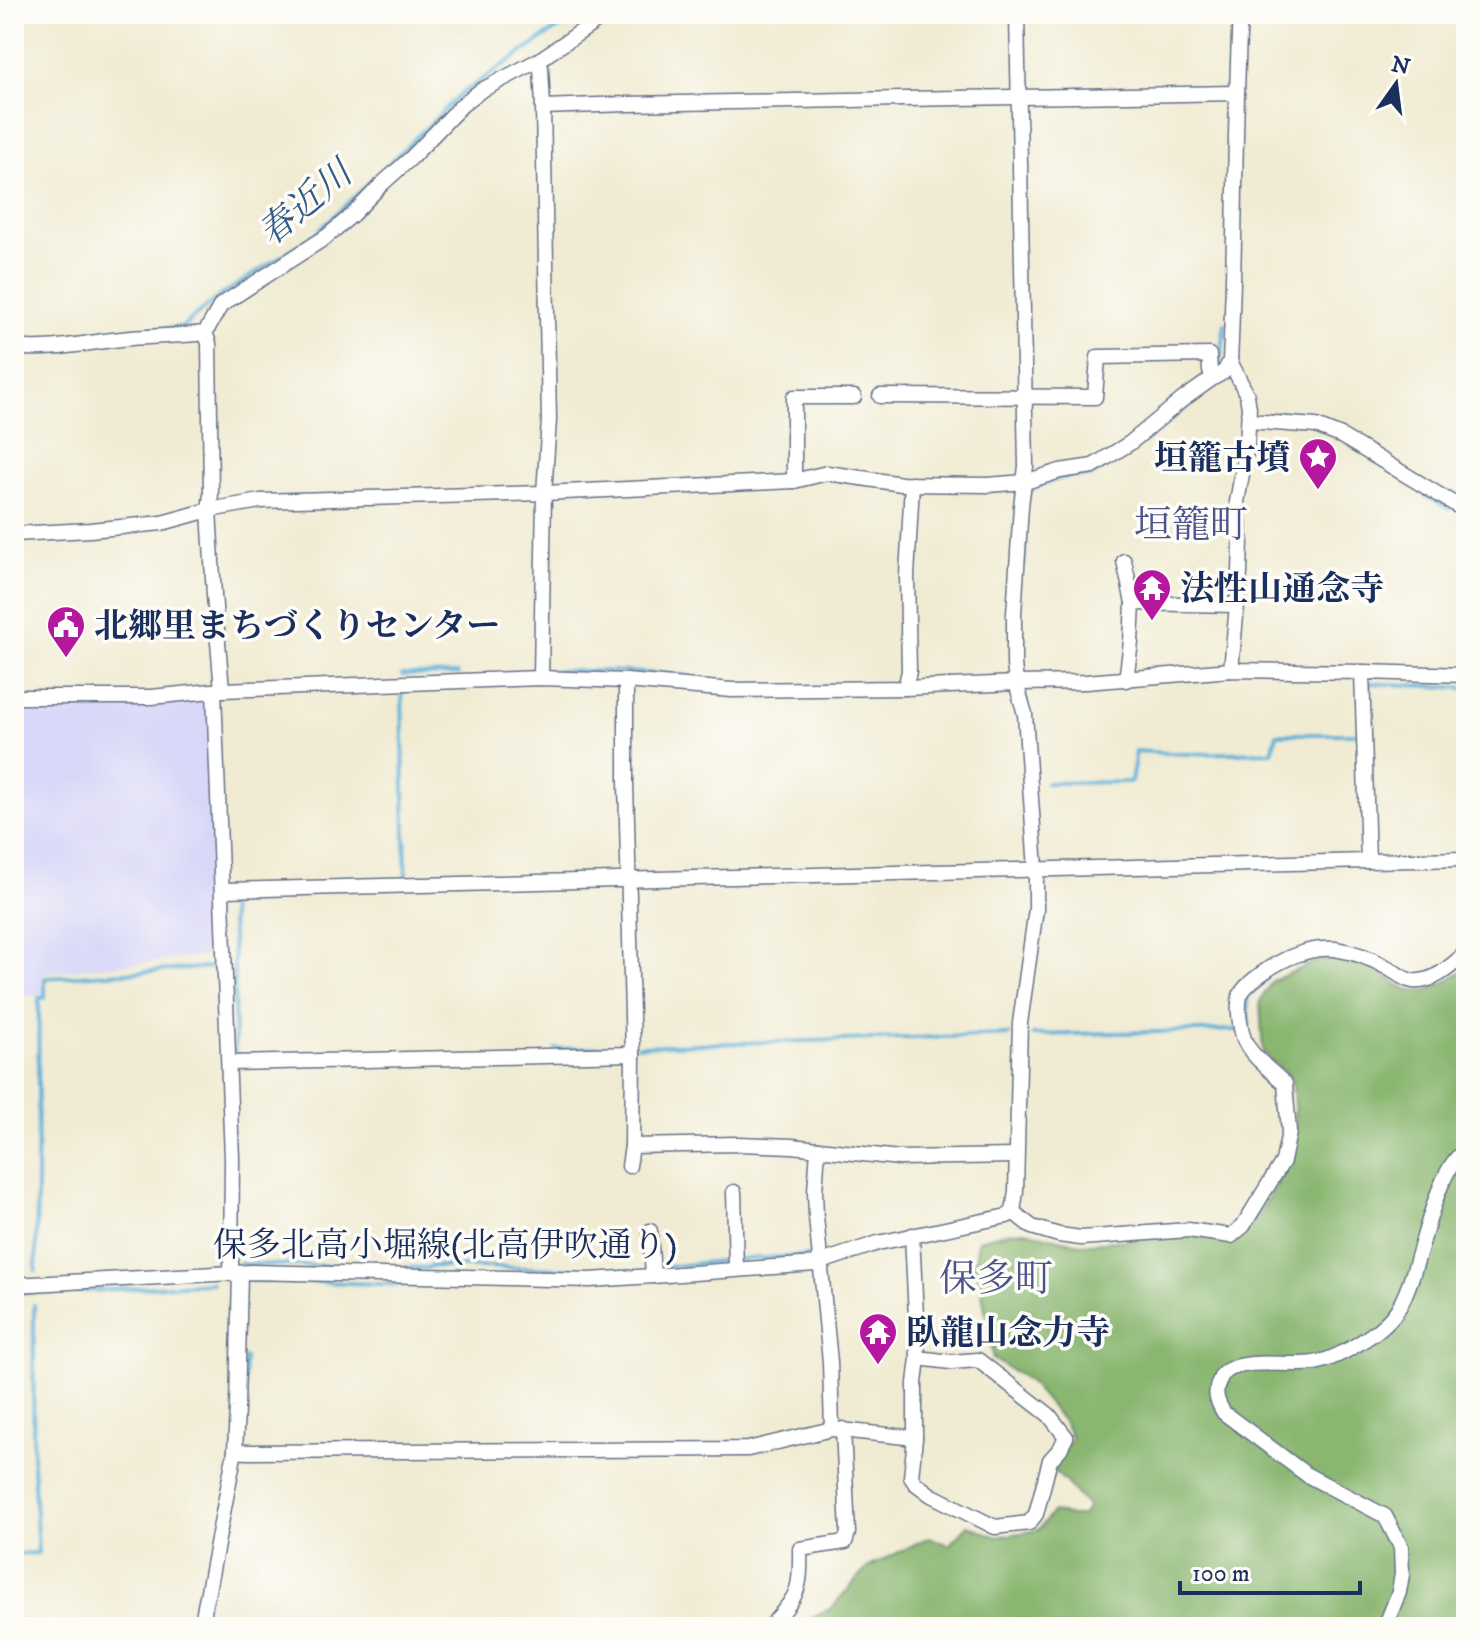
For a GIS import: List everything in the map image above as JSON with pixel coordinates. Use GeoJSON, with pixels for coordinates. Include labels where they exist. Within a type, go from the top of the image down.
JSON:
{"type":"FeatureCollection","features":[{"type":"Feature","properties":{"kind":"street"},"geometry":{"type":"LineString","coordinates":[[205,333],[221,305],[326,237],[411,158],[462,105],[480,91],[539,60],[607,14]]}},
{"type":"Feature","properties":{"kind":"street"},"geometry":{"type":"LineString","coordinates":[[1017,14],[1026,466],[1014,614],[1016,683],[1025,714],[1041,869],[1020,1023],[1016,1214],[1032,1227],[1081,1238],[1188,1230],[1231,1236],[1243,1226],[1277,1173],[1289,1132],[1285,1084],[1252,1052],[1241,1030],[1240,996],[1244,989],[1270,967],[1304,952],[1321,949],[1360,954],[1414,981],[1439,974],[1466,953]]}},
{"type":"Feature","properties":{"kind":"street"},"geometry":{"type":"LineString","coordinates":[[14,534],[162,523],[209,510],[290,499],[544,493],[794,481],[827,473],[902,484],[987,485],[1025,482],[1060,471],[1093,466],[1130,443],[1224,372],[1230,361],[1240,14]]}},
{"type":"Feature","properties":{"kind":"street"},"geometry":{"type":"LineString","coordinates":[[539,60],[543,107],[549,420],[544,493],[541,678]]}},
{"type":"Feature","properties":{"kind":"street"},"geometry":{"type":"LineString","coordinates":[[543,107],[1236,93]]}},
{"type":"Feature","properties":{"kind":"street"},"geometry":{"type":"LineString","coordinates":[[14,347],[38,348],[205,333]]}},
{"type":"Feature","properties":{"kind":"street"},"geometry":{"type":"LineString","coordinates":[[201,1627],[235,1451],[237,1408],[236,1273],[218,690],[209,510],[209,343],[205,333]]}},
{"type":"Feature","properties":{"kind":"street"},"geometry":{"type":"LineString","coordinates":[[880,396],[1095,397],[1098,357],[1209,355],[1213,378]]}},
{"type":"Feature","properties":{"kind":"street"},"geometry":{"type":"LineString","coordinates":[[1230,361],[1247,395],[1249,408],[1247,446],[1237,502],[1241,539],[1231,670]]}},
{"type":"Feature","properties":{"kind":"street"},"geometry":{"type":"LineString","coordinates":[[794,481],[794,397],[854,397]]}},
{"type":"Feature","properties":{"kind":"street"},"geometry":{"type":"LineString","coordinates":[[1249,421],[1316,426],[1341,436],[1466,511]]}},
{"type":"Feature","properties":{"kind":"street"},"geometry":{"type":"LineString","coordinates":[[906,684],[909,671],[907,576],[912,484]]}},
{"type":"Feature","properties":{"kind":"street"},"geometry":{"type":"LineString","coordinates":[[1124,561],[1133,603],[1126,680]]}},
{"type":"Feature","properties":{"kind":"street"},"geometry":{"type":"LineString","coordinates":[[1133,603],[1237,605]]}},
{"type":"Feature","properties":{"kind":"street"},"geometry":{"type":"LineString","coordinates":[[14,697],[151,697],[218,690],[541,678],[732,690],[1086,682],[1231,670],[1466,675]]}},
{"type":"Feature","properties":{"kind":"street"},"geometry":{"type":"LineString","coordinates":[[1362,672],[1368,861]]}},
{"type":"Feature","properties":{"kind":"street"},"geometry":{"type":"LineString","coordinates":[[626,681],[633,1054],[629,1166]]}},
{"type":"Feature","properties":{"kind":"street"},"geometry":{"type":"LineString","coordinates":[[223,890],[1466,859]]}},
{"type":"Feature","properties":{"kind":"street"},"geometry":{"type":"LineString","coordinates":[[229,1063],[633,1054]]}},
{"type":"Feature","properties":{"kind":"street"},"geometry":{"type":"LineString","coordinates":[[632,1146],[738,1144],[899,1158],[1016,1156]]}},
{"type":"Feature","properties":{"kind":"street"},"geometry":{"type":"LineString","coordinates":[[770,1627],[798,1590],[800,1549],[845,1542],[848,1533],[820,1262],[815,1191],[818,1149]]}},
{"type":"Feature","properties":{"kind":"street"},"geometry":{"type":"LineString","coordinates":[[1385,1627],[1399,1592],[1402,1574],[1401,1547],[1393,1527],[1385,1516],[1307,1475],[1224,1413],[1216,1391],[1220,1376],[1228,1370],[1248,1364],[1316,1363],[1347,1351],[1382,1328],[1399,1307],[1415,1270],[1439,1190],[1449,1168],[1466,1150]]}},
{"type":"Feature","properties":{"kind":"street"},"geometry":{"type":"LineString","coordinates":[[734,1192],[736,1263]]}},
{"type":"Feature","properties":{"kind":"street","name":"保多北高小堀線(北高伊吹通り)"},"geometry":{"type":"LineString","coordinates":[[14,1285],[265,1272],[590,1280],[653,1276],[736,1263],[820,1262],[878,1243],[912,1241],[1016,1214]]}},
{"type":"Feature","properties":{"kind":"street"},"geometry":{"type":"LineString","coordinates":[[650,1231],[653,1276]]}},
{"type":"Feature","properties":{"kind":"street"},"geometry":{"type":"LineString","coordinates":[[912,1241],[918,1358],[911,1477],[931,1495],[995,1527],[1029,1523],[1036,1514],[1050,1460],[1066,1437],[1049,1415],[978,1360],[951,1362],[918,1358]]}},
{"type":"Feature","properties":{"kind":"street"},"geometry":{"type":"LineString","coordinates":[[235,1451],[748,1449],[838,1429],[915,1438]]}},
{"type":"Feature","properties":{"kind":"shaded area"},"geometry":{"type":"Polygon","coordinates":[[[209,698],[217,955],[43,973],[42,996],[14,996],[14,704],[90,705],[209,698]]]}},
{"type":"Feature","properties":{"kind":"green space"},"geometry":{"type":"Polygon","coordinates":[[[1331,959],[1363,963],[1402,987],[1419,991],[1444,983],[1466,968],[1466,1627],[794,1627],[832,1608],[867,1568],[929,1537],[949,1545],[968,1525],[997,1537],[1038,1530],[1053,1512],[1082,1516],[1088,1507],[1050,1468],[1072,1439],[1064,1422],[1029,1381],[993,1359],[980,1280],[974,1268],[978,1240],[1025,1231],[1080,1244],[1188,1235],[1231,1241],[1254,1218],[1273,1192],[1287,1162],[1294,1130],[1292,1079],[1263,1053],[1260,1001],[1272,981],[1315,962],[1331,959]]]}},
{"type":"Feature","properties":{"kind":"waterway","name":"春近川"},"geometry":{"type":"LineString","coordinates":[[127,331],[182,327],[217,298],[317,233],[461,94],[558,28],[576,23],[591,14]]}},
{"type":"Feature","properties":{"kind":"waterway"},"geometry":{"type":"LineString","coordinates":[[1229,87],[1230,60],[1233,56]]}},
{"type":"Feature","properties":{"kind":"waterway"},"geometry":{"type":"LineString","coordinates":[[1229,102],[1229,135]]}},
{"type":"Feature","properties":{"kind":"waterway"},"geometry":{"type":"LineString","coordinates":[[1216,368],[1222,351],[1225,324]]}},
{"type":"Feature","properties":{"kind":"waterway","name":"春近川"},"geometry":{"type":"LineString","coordinates":[[14,340],[36,341],[119,332]]}},
{"type":"Feature","properties":{"kind":"waterway"},"geometry":{"type":"LineString","coordinates":[[1028,496],[1031,490],[1046,483],[1065,477],[1091,476],[1132,451],[1208,390]]}},
{"type":"Feature","properties":{"kind":"waterway"},"geometry":{"type":"LineString","coordinates":[[1427,496],[1449,509]]}},
{"type":"Feature","properties":{"kind":"waterway"},"geometry":{"type":"LineString","coordinates":[[1024,563],[1025,544]]}},
{"type":"Feature","properties":{"kind":"waterway"},"geometry":{"type":"LineString","coordinates":[[547,671],[654,673],[689,676],[694,681]]}},
{"type":"Feature","properties":{"kind":"waterway"},"geometry":{"type":"LineString","coordinates":[[402,675],[458,674]]}},
{"type":"Feature","properties":{"kind":"waterway"},"geometry":{"type":"LineString","coordinates":[[1369,688],[1369,683],[1466,688]]}},
{"type":"Feature","properties":{"kind":"waterway"},"geometry":{"type":"LineString","coordinates":[[402,691],[406,880]]}},
{"type":"Feature","properties":{"kind":"waterway"},"geometry":{"type":"LineString","coordinates":[[1046,783],[1131,782],[1136,751],[1187,754],[1272,752],[1277,734],[1359,734]]}},
{"type":"Feature","properties":{"kind":"waterway"},"geometry":{"type":"LineString","coordinates":[[229,895],[235,1052],[243,1058]]}},
{"type":"Feature","properties":{"kind":"waterway"},"geometry":{"type":"LineString","coordinates":[[36,1271],[39,998],[45,998],[45,978],[217,967]]}},
{"type":"Feature","properties":{"kind":"waterway"},"geometry":{"type":"LineString","coordinates":[[1247,1030],[1247,997],[1266,979]]}},
{"type":"Feature","properties":{"kind":"waterway"},"geometry":{"type":"LineString","coordinates":[[1033,1035],[1238,1030]]}},
{"type":"Feature","properties":{"kind":"waterway"},"geometry":{"type":"LineString","coordinates":[[638,1046],[1009,1035]]}},
{"type":"Feature","properties":{"kind":"waterway"},"geometry":{"type":"LineString","coordinates":[[555,1049],[625,1046]]}},
{"type":"Feature","properties":{"kind":"waterway"},"geometry":{"type":"LineString","coordinates":[[656,1268],[816,1255]]}},
{"type":"Feature","properties":{"kind":"waterway"},"geometry":{"type":"LineString","coordinates":[[240,1264],[622,1270]]}},
{"type":"Feature","properties":{"kind":"waterway"},"geometry":{"type":"LineString","coordinates":[[251,1280],[413,1285]]}},
{"type":"Feature","properties":{"kind":"waterway"},"geometry":{"type":"LineString","coordinates":[[14,1293],[212,1283]]}},
{"type":"Feature","properties":{"kind":"waterway"},"geometry":{"type":"LineString","coordinates":[[14,1554],[38,1553],[33,1464],[34,1305]]}},
{"type":"Feature","properties":{"kind":"waterway"},"geometry":{"type":"LineString","coordinates":[[243,1445],[245,1358]]}},
{"type":"Feature","properties":{"kind":"place","name":"垣籠古墳"},"geometry":{"type":"Point","coordinates":[1318,491]}},
{"type":"Feature","properties":{"kind":"place","name":"法性山通念寺"},"geometry":{"type":"Point","coordinates":[1152,622]}},
{"type":"Feature","properties":{"kind":"place","name":"北郷里まちづくりセンター"},"geometry":{"type":"Point","coordinates":[66,659]}},
{"type":"Feature","properties":{"kind":"place","name":"臥龍山念力寺"},"geometry":{"type":"Point","coordinates":[878,1366]}},
{"type":"Feature","properties":{"kind":"district","name":"垣籠町"},"geometry":{"type":"Point","coordinates":[1191,524]}},
{"type":"Feature","properties":{"kind":"district","name":"保多町"},"geometry":{"type":"Point","coordinates":[996,1278]}}]}
